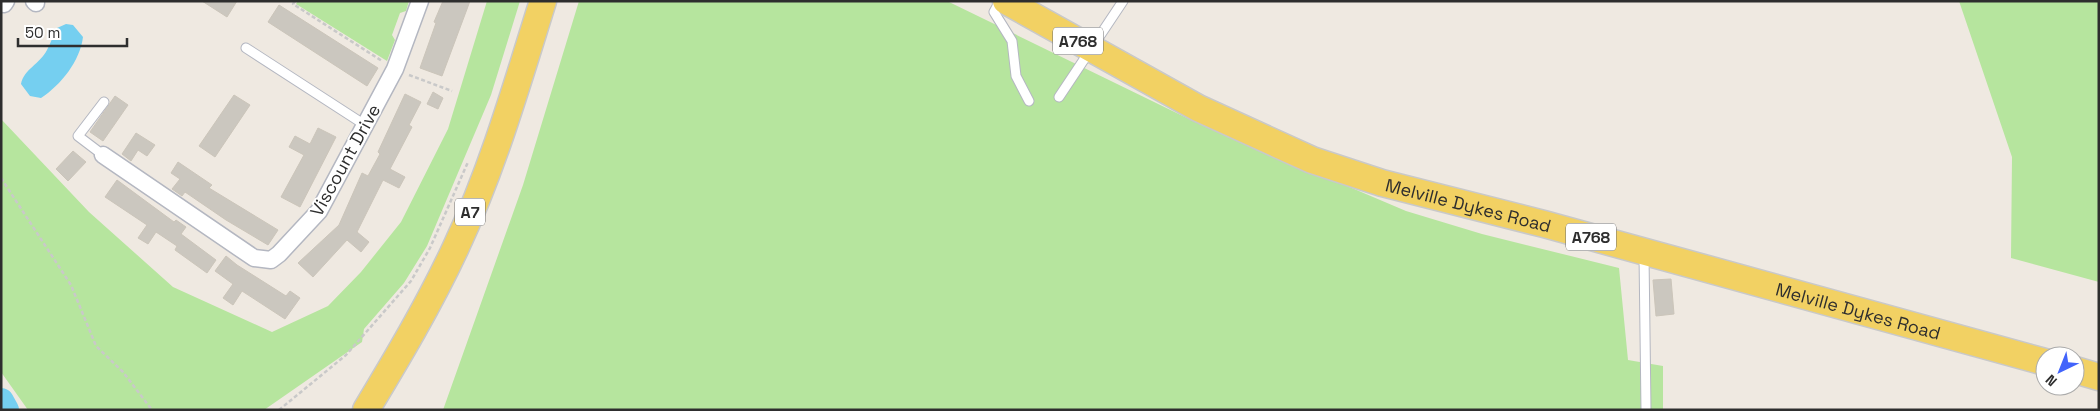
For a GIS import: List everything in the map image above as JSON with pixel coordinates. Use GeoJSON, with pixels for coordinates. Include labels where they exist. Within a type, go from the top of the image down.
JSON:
{"type":"FeatureCollection","features":[{"type":"Feature","properties":{"kind":"main road","name":"A7"},"geometry":{"type":"LineString","coordinates":[[366,410],[409,337],[457,246],[502,134],[543,1]]}},
{"type":"Feature","properties":{"kind":"main road","name":"Melville Dykes Road"},"geometry":{"type":"LineString","coordinates":[[1006,1],[1198,108],[1312,160],[1382,183],[1544,224],[2035,359]]}},
{"type":"Feature","properties":{"kind":"main road"},"geometry":{"type":"LineString","coordinates":[[2085,372],[2099,376]]}},
{"type":"Feature","properties":{"kind":"street","name":"Viscount Drive"},"geometry":{"type":"LineString","coordinates":[[103,155],[254,258],[271,260],[279,254],[319,211],[395,70],[420,1]]}},
{"type":"Feature","properties":{"kind":"lane"},"geometry":{"type":"LineString","coordinates":[[1000,1],[994,12],[1012,40],[1016,76],[1029,101]]}},
{"type":"Feature","properties":{"kind":"lane"},"geometry":{"type":"LineString","coordinates":[[1059,97],[1123,1]]}},
{"type":"Feature","properties":{"kind":"lane"},"geometry":{"type":"LineString","coordinates":[[246,48],[366,125]]}},
{"type":"Feature","properties":{"kind":"lane"},"geometry":{"type":"LineString","coordinates":[[103,155],[78,136],[104,102]]}},
{"type":"Feature","properties":{"kind":"lane"},"geometry":{"type":"LineString","coordinates":[[1644,252],[1646,410]]}},
{"type":"Feature","properties":{"kind":"path"},"geometry":{"type":"LineString","coordinates":[[295,1],[293,4],[395,70],[452,91]]}},
{"type":"Feature","properties":{"kind":"path"},"geometry":{"type":"LineString","coordinates":[[279,410],[346,355],[411,281],[430,248],[470,158]]}},
{"type":"Feature","properties":{"kind":"path"},"geometry":{"type":"LineString","coordinates":[[1,178],[71,285],[96,346],[123,372],[152,410]]}},
{"type":"Feature","properties":{"kind":"green space"},"geometry":{"type":"Polygon","coordinates":[[[298,1],[409,1],[406,11],[400,13],[392,35],[395,40],[387,61],[296,4],[298,1]]]}},
{"type":"Feature","properties":{"kind":"green space"},"geometry":{"type":"Polygon","coordinates":[[[487,1],[520,1],[491,95],[427,246],[404,283],[364,329],[362,342],[264,410],[28,410],[1,372],[1,119],[89,212],[173,287],[272,332],[328,306],[361,272],[401,222],[448,129],[487,1]]]}},
{"type":"Feature","properties":{"kind":"green space"},"geometry":{"type":"Polygon","coordinates":[[[579,1],[947,1],[1189,119],[1406,211],[1482,234],[1619,268],[1628,360],[1663,366],[1663,410],[443,410],[523,185],[579,1]]]}},
{"type":"Feature","properties":{"kind":"green space"},"geometry":{"type":"Polygon","coordinates":[[[1959,1],[2099,1],[2099,282],[2011,258],[2012,157],[1959,1]]]}},
{"type":"Feature","properties":{"kind":"water"},"geometry":{"type":"Polygon","coordinates":[[[66,24],[73,25],[83,37],[74,63],[48,93],[41,98],[30,96],[21,84],[25,74],[44,55],[57,28],[66,24]]]}},
{"type":"Feature","properties":{"kind":"building"},"geometry":{"type":"Polygon","coordinates":[[[202,1],[237,1],[227,17],[202,1]]]}},
{"type":"Feature","properties":{"kind":"building"},"geometry":{"type":"Polygon","coordinates":[[[443,1],[470,1],[442,76],[420,68],[436,23],[434,22],[443,1]]]}},
{"type":"Feature","properties":{"kind":"building"},"geometry":{"type":"Polygon","coordinates":[[[279,5],[378,68],[367,86],[268,22],[279,5]]]}},
{"type":"Feature","properties":{"kind":"building"},"geometry":{"type":"Polygon","coordinates":[[[433,92],[443,98],[438,109],[427,104],[433,92]]]}},
{"type":"Feature","properties":{"kind":"building"},"geometry":{"type":"Polygon","coordinates":[[[405,94],[421,102],[409,125],[412,127],[390,169],[405,177],[399,188],[383,180],[357,232],[369,242],[361,252],[347,240],[313,277],[298,263],[339,225],[362,173],[368,176],[380,154],[378,152],[405,94]]]}},
{"type":"Feature","properties":{"kind":"building"},"geometry":{"type":"Polygon","coordinates":[[[234,95],[250,105],[215,157],[199,146],[234,95]]]}},
{"type":"Feature","properties":{"kind":"building"},"geometry":{"type":"Polygon","coordinates":[[[115,96],[128,105],[103,141],[90,132],[115,96]]]}},
{"type":"Feature","properties":{"kind":"building"},"geometry":{"type":"Polygon","coordinates":[[[318,128],[336,137],[300,207],[281,197],[304,155],[289,147],[295,136],[310,144],[318,128]]]}},
{"type":"Feature","properties":{"kind":"building"},"geometry":{"type":"Polygon","coordinates":[[[136,133],[155,145],[147,156],[138,150],[131,161],[122,154],[136,133]]]}},
{"type":"Feature","properties":{"kind":"building"},"geometry":{"type":"Polygon","coordinates":[[[73,151],[86,162],[68,181],[56,169],[73,151]]]}},
{"type":"Feature","properties":{"kind":"building"},"geometry":{"type":"Polygon","coordinates":[[[178,162],[212,185],[209,188],[278,230],[268,245],[226,220],[185,192],[182,196],[172,189],[180,179],[171,173],[178,162]]]}},
{"type":"Feature","properties":{"kind":"building"},"geometry":{"type":"Polygon","coordinates":[[[117,180],[174,222],[176,220],[186,227],[181,234],[216,260],[207,273],[175,250],[177,246],[156,232],[148,244],[138,238],[147,225],[105,197],[117,180]]]}},
{"type":"Feature","properties":{"kind":"building"},"geometry":{"type":"Polygon","coordinates":[[[226,256],[286,296],[290,291],[300,298],[285,319],[242,291],[233,305],[223,298],[233,284],[215,271],[226,256]]]}},
{"type":"Feature","properties":{"kind":"building"},"geometry":{"type":"Polygon","coordinates":[[[1671,279],[1674,314],[1656,316],[1653,280],[1671,279]]]}},
{"type":"Feature","properties":{"kind":"waterway"},"geometry":{"type":"LineString","coordinates":[[1,401],[6,410]]}}]}
